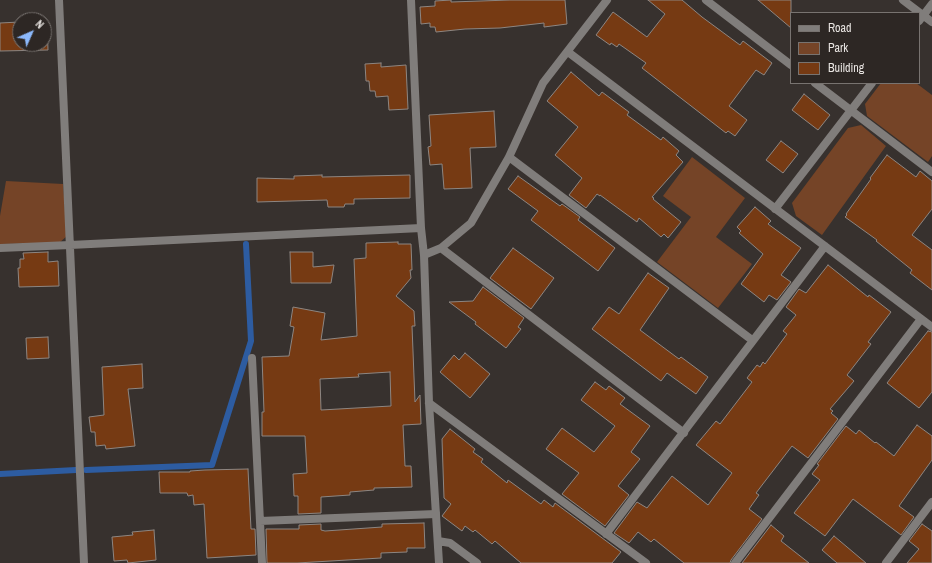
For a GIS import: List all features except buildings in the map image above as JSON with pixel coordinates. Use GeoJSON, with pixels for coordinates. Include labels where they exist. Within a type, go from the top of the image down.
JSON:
{"type":"FeatureCollection","features":[{"type":"Feature","properties":{"kind":"street"},"geometry":{"type":"LineString","coordinates":[[59,0],[84,563]]}},
{"type":"Feature","properties":{"kind":"street"},"geometry":{"type":"LineString","coordinates":[[411,0],[421,228],[424,255],[429,403],[439,563]]}},
{"type":"Feature","properties":{"kind":"street"},"geometry":{"type":"LineString","coordinates":[[424,255],[441,248],[471,223],[509,157],[543,83],[606,0]]}},
{"type":"Feature","properties":{"kind":"street"},"geometry":{"type":"LineString","coordinates":[[706,0],[790,64]]}},
{"type":"Feature","properties":{"kind":"street"},"geometry":{"type":"LineString","coordinates":[[903,0],[915,12]]}},
{"type":"Feature","properties":{"kind":"street"},"geometry":{"type":"LineString","coordinates":[[932,4],[921,18],[932,22]]}},
{"type":"Feature","properties":{"kind":"street"},"geometry":{"type":"LineString","coordinates":[[568,52],[932,327]]}},
{"type":"Feature","properties":{"kind":"street"},"geometry":{"type":"LineString","coordinates":[[816,84],[932,172]]}},
{"type":"Feature","properties":{"kind":"street"},"geometry":{"type":"LineString","coordinates":[[775,209],[871,84]]}},
{"type":"Feature","properties":{"kind":"street"},"geometry":{"type":"LineString","coordinates":[[509,157],[752,340]]}},
{"type":"Feature","properties":{"kind":"street"},"geometry":{"type":"LineString","coordinates":[[0,248],[421,228]]}},
{"type":"Feature","properties":{"kind":"street"},"geometry":{"type":"LineString","coordinates":[[606,534],[684,433],[752,340],[825,246]]}},
{"type":"Feature","properties":{"kind":"street"},"geometry":{"type":"LineString","coordinates":[[441,248],[684,433]]}},
{"type":"Feature","properties":{"kind":"street"},"geometry":{"type":"LineString","coordinates":[[735,563],[922,319]]}},
{"type":"Feature","properties":{"kind":"street"},"geometry":{"type":"LineString","coordinates":[[252,358],[262,563]]}},
{"type":"Feature","properties":{"kind":"street"},"geometry":{"type":"LineString","coordinates":[[429,403],[646,563]]}},
{"type":"Feature","properties":{"kind":"street"},"geometry":{"type":"LineString","coordinates":[[886,563],[932,502]]}},
{"type":"Feature","properties":{"kind":"street"},"geometry":{"type":"LineString","coordinates":[[260,521],[436,514]]}},
{"type":"Feature","properties":{"kind":"street"},"geometry":{"type":"LineString","coordinates":[[438,541],[450,543],[477,563]]}},
{"type":"Feature","properties":{"kind":"green space"},"geometry":{"type":"Polygon","coordinates":[[[880,84],[917,84],[932,95],[932,156],[928,162],[867,116],[865,104],[880,84]]]}},
{"type":"Feature","properties":{"kind":"green space"},"geometry":{"type":"Polygon","coordinates":[[[861,125],[886,146],[822,235],[796,216],[792,203],[848,128],[861,125]]]}},
{"type":"Feature","properties":{"kind":"green space"},"geometry":{"type":"Polygon","coordinates":[[[692,157],[745,198],[716,237],[752,264],[718,308],[657,262],[691,217],[663,196],[692,157]]]}},
{"type":"Feature","properties":{"kind":"green space"},"geometry":{"type":"Polygon","coordinates":[[[6,181],[63,184],[67,236],[59,243],[0,244],[0,216],[6,181]]]}},
{"type":"Feature","properties":{"kind":"waterway"},"geometry":{"type":"LineString","coordinates":[[86,470],[212,465],[251,341],[246,244]]}},
{"type":"Feature","properties":{"kind":"waterway"},"geometry":{"type":"LineString","coordinates":[[0,474],[76,470]]}}]}
